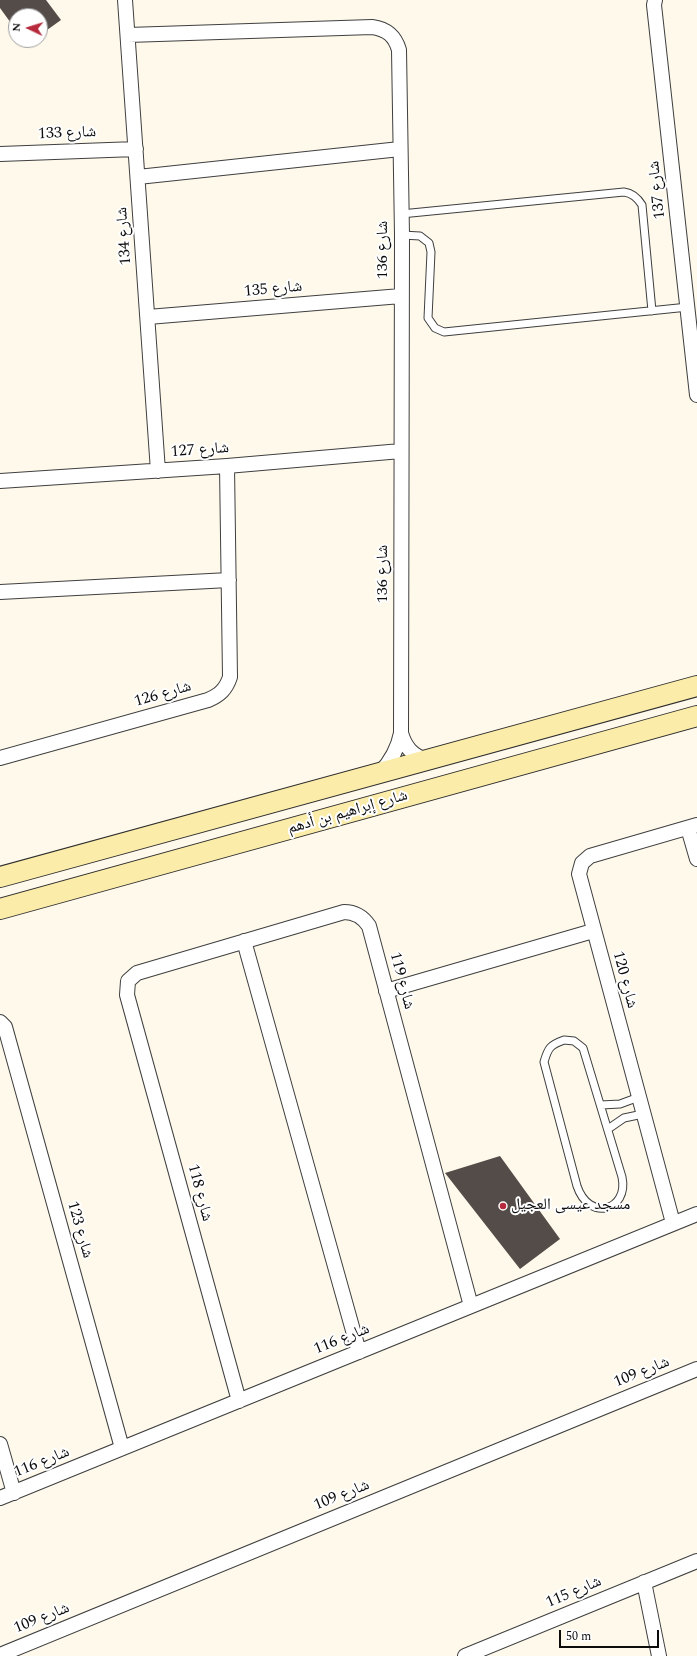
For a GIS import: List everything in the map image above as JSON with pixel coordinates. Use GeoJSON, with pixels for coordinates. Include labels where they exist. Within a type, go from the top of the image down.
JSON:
{"type":"FeatureCollection","features":[{"type":"Feature","properties":{"kind":"street","name":"شارع 134"},"geometry":{"type":"LineString","coordinates":[[125,0],[158,471]]}},
{"type":"Feature","properties":{"kind":"street","name":"شارع 137"},"geometry":{"type":"LineString","coordinates":[[655,0],[654,5],[697,395]]}},
{"type":"Feature","properties":{"kind":"street","name":"شارع 136"},"geometry":{"type":"LineString","coordinates":[[128,35],[372,27],[384,29],[394,38],[399,50],[402,214],[401,733],[394,755],[380,773]]}},
{"type":"Feature","properties":{"kind":"street","name":"شارع 133"},"geometry":{"type":"LineString","coordinates":[[0,154],[136,149]]}},
{"type":"Feature","properties":{"kind":"street"},"geometry":{"type":"LineString","coordinates":[[138,177],[400,150]]}},
{"type":"Feature","properties":{"kind":"street","name":"شارع 135"},"geometry":{"type":"LineString","coordinates":[[148,317],[401,296]]}},
{"type":"Feature","properties":{"kind":"street","name":"شارع 127"},"geometry":{"type":"LineString","coordinates":[[0,481],[227,466],[401,451]]}},
{"type":"Feature","properties":{"kind":"street","name":"شارع 126"},"geometry":{"type":"LineString","coordinates":[[0,758],[216,697],[225,688],[230,677],[227,466]]}},
{"type":"Feature","properties":{"kind":"street"},"geometry":{"type":"LineString","coordinates":[[0,592],[229,580]]}},
{"type":"Feature","properties":{"kind":"street","name":"شارع إبراهيم بن أدهم"},"geometry":{"type":"LineString","coordinates":[[0,877],[697,686]]}},
{"type":"Feature","properties":{"kind":"street","name":"شارع إبراهيم بن أدهم"},"geometry":{"type":"LineString","coordinates":[[0,909],[697,716]]}},
{"type":"Feature","properties":{"kind":"street","name":"شارع 136"},"geometry":{"type":"LineString","coordinates":[[401,733],[407,747],[418,757],[426,760]]}},
{"type":"Feature","properties":{"kind":"street"},"geometry":{"type":"LineString","coordinates":[[693,827],[697,859]]}},
{"type":"Feature","properties":{"kind":"street","name":"شارع 120"},"geometry":{"type":"LineString","coordinates":[[673,1223],[579,874],[580,868],[586,859],[595,855],[693,827]]}},
{"type":"Feature","properties":{"kind":"street"},"geometry":{"type":"LineString","coordinates":[[34,867],[27,879],[29,888],[35,894],[43,897]]}},
{"type":"Feature","properties":{"kind":"street"},"geometry":{"type":"LineString","coordinates":[[0,887],[3,896],[0,909]]}},
{"type":"Feature","properties":{"kind":"street","name":"شارع 119"},"geometry":{"type":"LineString","coordinates":[[127,995],[128,981],[137,973],[338,914],[349,912],[363,919],[369,926],[470,1306]]}},
{"type":"Feature","properties":{"kind":"street"},"geometry":{"type":"LineString","coordinates":[[386,991],[594,931]]}},
{"type":"Feature","properties":{"kind":"street"},"geometry":{"type":"LineString","coordinates":[[244,942],[359,1352]]}},
{"type":"Feature","properties":{"kind":"street","name":"شارع 118"},"geometry":{"type":"LineString","coordinates":[[127,995],[239,1401]]}},
{"type":"Feature","properties":{"kind":"street","name":"شارع 123"},"geometry":{"type":"LineString","coordinates":[[0,1022],[5,1027],[122,1448]]}},
{"type":"Feature","properties":{"kind":"street","name":"شارع 116"},"geometry":{"type":"LineString","coordinates":[[0,1498],[697,1214]]}},
{"type":"Feature","properties":{"kind":"street","name":"شارع 109"},"geometry":{"type":"LineString","coordinates":[[0,1655],[697,1369]]}},
{"type":"Feature","properties":{"kind":"street"},"geometry":{"type":"LineString","coordinates":[[0,1444],[14,1492]]}},
{"type":"Feature","properties":{"kind":"street","name":"شارع 115"},"geometry":{"type":"LineString","coordinates":[[464,1656],[494,1651],[644,1582],[697,1561]]}},
{"type":"Feature","properties":{"kind":"street"},"geometry":{"type":"LineString","coordinates":[[644,1582],[659,1656]]}},
{"type":"Feature","properties":{"kind":"lane"},"geometry":{"type":"LineString","coordinates":[[402,214],[624,192],[630,193],[635,196],[642,205],[652,310]]}},
{"type":"Feature","properties":{"kind":"lane"},"geometry":{"type":"LineString","coordinates":[[402,235],[420,236],[429,242],[431,256],[428,318],[434,328],[444,332],[688,307]]}},
{"type":"Feature","properties":{"kind":"lane"},"geometry":{"type":"LineString","coordinates":[[564,1040],[574,1041],[583,1048],[601,1105],[624,1185],[622,1194],[617,1202],[610,1207],[601,1208],[592,1207],[585,1202],[577,1186],[544,1062],[547,1052],[554,1044],[564,1040]]}},
{"type":"Feature","properties":{"kind":"lane"},"geometry":{"type":"LineString","coordinates":[[601,1105],[620,1104],[639,1097]]}},
{"type":"Feature","properties":{"kind":"lane"},"geometry":{"type":"LineString","coordinates":[[608,1129],[624,1118],[643,1114]]}},
{"type":"Feature","properties":{"kind":"building"},"geometry":{"type":"Polygon","coordinates":[[[0,0],[46,0],[61,20],[48,29],[48,8],[8,8],[8,19],[0,8],[0,0]]]}},
{"type":"Feature","properties":{"kind":"building","name":"مسجد عيسى العجيل"},"geometry":{"type":"Polygon","coordinates":[[[500,1156],[560,1239],[520,1269],[445,1173],[500,1156]]]}},
{"type":"Feature","properties":{"kind":"place","name":"مسجد عيسى العجيل"},"geometry":{"type":"Point","coordinates":[503,1206]}}]}
